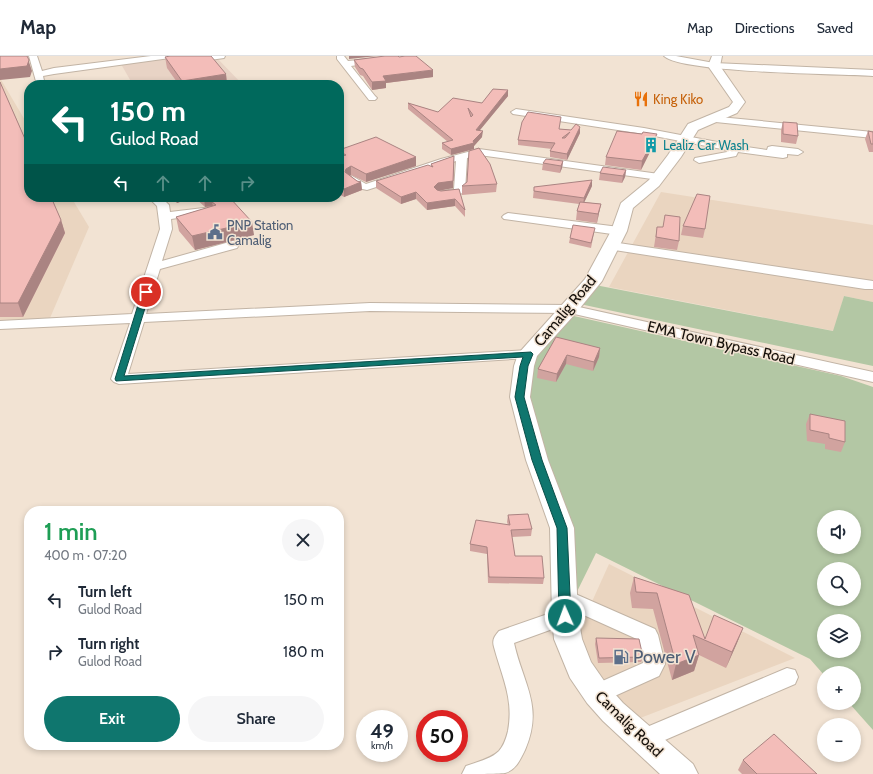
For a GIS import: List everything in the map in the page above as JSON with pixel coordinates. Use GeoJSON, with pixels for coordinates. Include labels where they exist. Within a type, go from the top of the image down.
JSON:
{"type":"FeatureCollection","features":[{"type":"Feature","properties":{"kind":"main road","name":"Camalig Road"},"geometry":{"type":"LineString","coordinates":[[682,774],[613,712],[597,694],[580,669],[568,639],[565,606],[562,528],[537,460],[520,397],[524,366],[528,354],[570,309],[593,281],[616,239],[626,206],[631,200],[648,188],[659,177],[695,125],[733,110],[739,102],[715,61]]}},
{"type":"Feature","properties":{"kind":"street"},"geometry":{"type":"LineString","coordinates":[[33,56],[40,80]]}},
{"type":"Feature","properties":{"kind":"street"},"geometry":{"type":"LineString","coordinates":[[38,75],[54,71],[170,56]]}},
{"type":"Feature","properties":{"kind":"street"},"geometry":{"type":"LineString","coordinates":[[213,58],[222,56]]}},
{"type":"Feature","properties":{"kind":"street"},"geometry":{"type":"LineString","coordinates":[[339,56],[372,98]]}},
{"type":"Feature","properties":{"kind":"street"},"geometry":{"type":"LineString","coordinates":[[668,56],[682,61],[715,61],[873,73]]}},
{"type":"Feature","properties":{"kind":"street"},"geometry":{"type":"LineString","coordinates":[[346,64],[385,59]]}},
{"type":"Feature","properties":{"kind":"street"},"geometry":{"type":"LineString","coordinates":[[516,112],[644,131],[688,134],[730,145],[798,152]]}},
{"type":"Feature","properties":{"kind":"street"},"geometry":{"type":"LineString","coordinates":[[714,118],[873,131]]}},
{"type":"Feature","properties":{"kind":"street"},"geometry":{"type":"LineString","coordinates":[[714,118],[873,135]]}},
{"type":"Feature","properties":{"kind":"street"},"geometry":{"type":"LineString","coordinates":[[688,134],[733,148],[783,155]]}},
{"type":"Feature","properties":{"kind":"street"},"geometry":{"type":"LineString","coordinates":[[699,160],[732,154],[733,148]]}},
{"type":"Feature","properties":{"kind":"street"},"geometry":{"type":"LineString","coordinates":[[352,179],[362,186],[367,187],[445,161],[479,152],[659,177]]}},
{"type":"Feature","properties":{"kind":"street"},"geometry":{"type":"LineString","coordinates":[[442,194],[459,191],[462,156]]}},
{"type":"Feature","properties":{"kind":"street"},"geometry":{"type":"LineString","coordinates":[[160,202],[163,205],[166,229],[119,379],[528,354]]}},
{"type":"Feature","properties":{"kind":"street"},"geometry":{"type":"LineString","coordinates":[[164,216],[226,209]]}},
{"type":"Feature","properties":{"kind":"street"},"geometry":{"type":"LineString","coordinates":[[508,217],[616,239],[865,285],[873,285]]}},
{"type":"Feature","properties":{"kind":"street"},"geometry":{"type":"LineString","coordinates":[[154,267],[233,245]]}},
{"type":"Feature","properties":{"kind":"street","name":"EMA Town Bypass Road"},"geometry":{"type":"LineString","coordinates":[[0,325],[138,317],[370,307],[570,309],[873,377]]}},
{"type":"Feature","properties":{"kind":"street"},"geometry":{"type":"LineString","coordinates":[[474,774],[498,765],[507,759],[515,748],[521,728],[519,692],[503,641],[506,637],[565,606],[648,635],[654,664],[651,669],[597,694]]}},
{"type":"Feature","properties":{"kind":"street"},"geometry":{"type":"LineString","coordinates":[[643,739],[786,677]]}},
{"type":"Feature","properties":{"kind":"shaded area"},"geometry":{"type":"Polygon","coordinates":[[[177,56],[215,56],[238,80],[130,80],[121,64],[177,56]]]}},
{"type":"Feature","properties":{"kind":"shaded area"},"geometry":{"type":"Polygon","coordinates":[[[0,78],[24,119],[24,202],[74,202],[89,227],[50,318],[0,321],[0,78]]]}},
{"type":"Feature","properties":{"kind":"shaded area"},"geometry":{"type":"Polygon","coordinates":[[[661,192],[873,225],[873,302],[844,296],[834,331],[609,287],[661,192]]]}},
{"type":"Feature","properties":{"kind":"shaded area"},"geometry":{"type":"Polygon","coordinates":[[[609,564],[795,658],[630,722],[586,671],[576,637],[609,564]]]}},
{"type":"Feature","properties":{"kind":"green space"},"geometry":{"type":"Polygon","coordinates":[[[590,284],[833,331],[844,296],[873,302],[873,366],[575,303],[590,284]]]}},
{"type":"Feature","properties":{"kind":"green space"},"geometry":{"type":"Polygon","coordinates":[[[565,314],[841,376],[873,387],[873,730],[855,710],[861,710],[861,666],[817,667],[810,659],[596,553],[565,616],[562,528],[537,460],[524,366],[565,314]]]}},
{"type":"Feature","properties":{"kind":"building"},"geometry":{"type":"Polygon","coordinates":[[[0,56],[27,56],[29,60],[27,66],[0,69],[0,56]]]}},
{"type":"Feature","properties":{"kind":"building"},"geometry":{"type":"Polygon","coordinates":[[[211,56],[226,74],[181,80],[165,57],[211,56]]]}},
{"type":"Feature","properties":{"kind":"building"},"geometry":{"type":"Polygon","coordinates":[[[385,56],[416,56],[433,70],[383,76],[386,81],[372,82],[363,69],[360,68],[354,60],[385,56]]]}},
{"type":"Feature","properties":{"kind":"building"},"geometry":{"type":"Polygon","coordinates":[[[0,82],[24,137],[24,202],[53,202],[61,220],[18,303],[0,303],[0,82]]]}},
{"type":"Feature","properties":{"kind":"building"},"geometry":{"type":"Polygon","coordinates":[[[493,89],[508,90],[476,130],[483,131],[473,141],[474,143],[451,149],[442,143],[453,140],[408,103],[438,112],[453,98],[482,103],[493,89]],[[468,108],[471,117],[473,115],[468,108]]]}},
{"type":"Feature","properties":{"kind":"building"},"geometry":{"type":"Polygon","coordinates":[[[528,112],[561,117],[559,129],[571,130],[576,124],[580,127],[567,154],[550,151],[555,143],[518,140],[522,122],[528,112]]]}},
{"type":"Feature","properties":{"kind":"building"},"geometry":{"type":"Polygon","coordinates":[[[783,122],[797,123],[798,136],[783,134],[783,122]]]}},
{"type":"Feature","properties":{"kind":"building"},"geometry":{"type":"Polygon","coordinates":[[[617,131],[657,134],[642,161],[606,157],[617,131]]]}},
{"type":"Feature","properties":{"kind":"building"},"geometry":{"type":"Polygon","coordinates":[[[868,131],[873,132],[873,144],[871,144],[868,131]]]}},
{"type":"Feature","properties":{"kind":"building"},"geometry":{"type":"Polygon","coordinates":[[[376,137],[416,157],[366,174],[351,166],[346,169],[345,172],[357,181],[361,182],[344,189],[344,156],[346,155],[344,154],[344,148],[376,137]]]}},
{"type":"Feature","properties":{"kind":"building"},"geometry":{"type":"Polygon","coordinates":[[[479,148],[490,164],[497,184],[462,186],[467,182],[469,151],[479,148]]]}},
{"type":"Feature","properties":{"kind":"building"},"geometry":{"type":"Polygon","coordinates":[[[454,156],[453,181],[438,183],[434,187],[441,191],[459,189],[465,210],[455,199],[427,203],[416,192],[401,197],[376,181],[428,165],[433,167],[431,164],[454,156]]]}},
{"type":"Feature","properties":{"kind":"building"},"geometry":{"type":"Polygon","coordinates":[[[546,159],[563,161],[561,166],[543,163],[546,159]]]}},
{"type":"Feature","properties":{"kind":"building"},"geometry":{"type":"Polygon","coordinates":[[[603,167],[626,170],[623,176],[600,173],[603,167]]]}},
{"type":"Feature","properties":{"kind":"building"},"geometry":{"type":"Polygon","coordinates":[[[592,180],[584,198],[534,191],[534,187],[592,180]]]}},
{"type":"Feature","properties":{"kind":"building"},"geometry":{"type":"Polygon","coordinates":[[[697,194],[710,196],[705,229],[683,226],[697,194]]]}},
{"type":"Feature","properties":{"kind":"building"},"geometry":{"type":"Polygon","coordinates":[[[212,202],[234,202],[252,222],[192,236],[176,217],[216,205],[212,202]]]}},
{"type":"Feature","properties":{"kind":"building"},"geometry":{"type":"Polygon","coordinates":[[[580,202],[601,204],[598,214],[577,211],[580,202]]]}},
{"type":"Feature","properties":{"kind":"building"},"geometry":{"type":"Polygon","coordinates":[[[665,215],[680,217],[679,241],[656,237],[657,227],[663,227],[665,215]]]}},
{"type":"Feature","properties":{"kind":"building"},"geometry":{"type":"Polygon","coordinates":[[[573,225],[595,228],[591,243],[570,238],[573,225]]]}},
{"type":"Feature","properties":{"kind":"building"},"geometry":{"type":"Polygon","coordinates":[[[556,337],[600,348],[594,362],[567,355],[557,374],[538,369],[556,337]]]}},
{"type":"Feature","properties":{"kind":"building"},"geometry":{"type":"Polygon","coordinates":[[[810,414],[845,421],[845,442],[829,438],[829,434],[810,430],[810,414]]]}},
{"type":"Feature","properties":{"kind":"building"},"geometry":{"type":"Polygon","coordinates":[[[528,514],[532,529],[511,530],[515,556],[542,556],[544,578],[489,577],[487,547],[470,544],[476,520],[510,525],[508,515],[528,514]]]}},
{"type":"Feature","properties":{"kind":"building"},"geometry":{"type":"Polygon","coordinates":[[[634,577],[689,595],[705,639],[714,615],[743,628],[732,652],[693,635],[699,655],[676,664],[657,593],[636,592],[634,577]]]}},
{"type":"Feature","properties":{"kind":"building","name":"Power V"},"geometry":{"type":"Polygon","coordinates":[[[596,638],[639,639],[643,657],[599,658],[596,638]]]}},
{"type":"Feature","properties":{"kind":"building"},"geometry":{"type":"Polygon","coordinates":[[[774,734],[817,774],[757,774],[743,760],[774,734]]]}},
{"type":"Feature","properties":{"kind":"place","name":"King Kiko"},"geometry":{"type":"Point","coordinates":[641,99]}},
{"type":"Feature","properties":{"kind":"place","name":"Lealiz Car Wash"},"geometry":{"type":"Point","coordinates":[651,145]}},
{"type":"Feature","properties":{"kind":"place","name":"PNP Station Camalig"},"geometry":{"type":"Point","coordinates":[215,232]}},
{"type":"Feature","properties":{"kind":"place","name":"Power V"},"geometry":{"type":"Point","coordinates":[621,657]}},
{"type":"Feature","properties":{"kind":"route"},"geometry":{"type":"LineString","coordinates":[[146,292],[119,379],[528,354],[524,366],[520,397],[537,460],[562,528],[565,616]]}}]}
